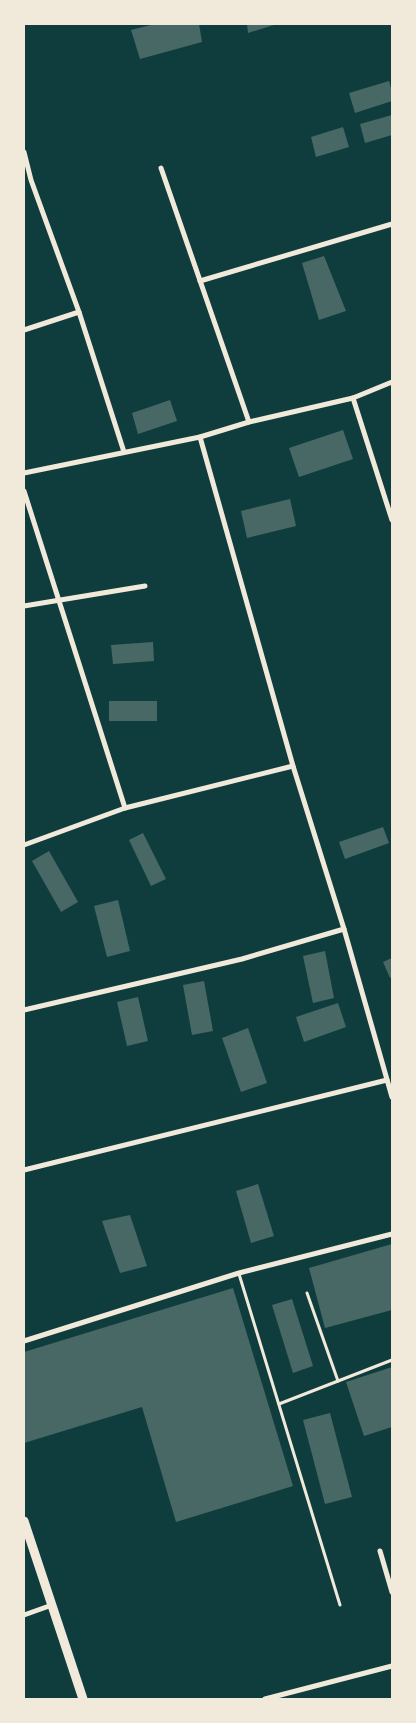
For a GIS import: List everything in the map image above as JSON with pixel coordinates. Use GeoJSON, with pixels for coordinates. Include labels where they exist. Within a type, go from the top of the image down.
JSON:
{"type":"FeatureCollection","features":[{"type":"Feature","properties":{"kind":"street"},"geometry":{"type":"LineString","coordinates":[[24,152],[31,180],[79,312],[124,452]]}},
{"type":"Feature","properties":{"kind":"street"},"geometry":{"type":"LineString","coordinates":[[161,168],[249,422]]}},
{"type":"Feature","properties":{"kind":"street"},"geometry":{"type":"LineString","coordinates":[[24,182],[31,180]]}},
{"type":"Feature","properties":{"kind":"street"},"geometry":{"type":"LineString","coordinates":[[200,281],[392,224]]}},
{"type":"Feature","properties":{"kind":"street"},"geometry":{"type":"LineString","coordinates":[[24,330],[79,312]]}},
{"type":"Feature","properties":{"kind":"street"},"geometry":{"type":"LineString","coordinates":[[24,473],[200,437],[249,422],[353,398],[392,382]]}},
{"type":"Feature","properties":{"kind":"street"},"geometry":{"type":"LineString","coordinates":[[353,398],[392,520]]}},
{"type":"Feature","properties":{"kind":"street"},"geometry":{"type":"LineString","coordinates":[[200,437],[293,766],[344,929],[392,1098]]}},
{"type":"Feature","properties":{"kind":"street"},"geometry":{"type":"LineString","coordinates":[[24,491],[125,808]]}},
{"type":"Feature","properties":{"kind":"street"},"geometry":{"type":"LineString","coordinates":[[24,606],[145,586]]}},
{"type":"Feature","properties":{"kind":"street"},"geometry":{"type":"LineString","coordinates":[[24,845],[125,808],[293,766]]}},
{"type":"Feature","properties":{"kind":"street"},"geometry":{"type":"LineString","coordinates":[[24,1010],[242,959],[344,929]]}},
{"type":"Feature","properties":{"kind":"street"},"geometry":{"type":"LineString","coordinates":[[24,1170],[387,1080]]}},
{"type":"Feature","properties":{"kind":"street"},"geometry":{"type":"LineString","coordinates":[[24,1341],[239,1273],[392,1234]]}},
{"type":"Feature","properties":{"kind":"street"},"geometry":{"type":"LineString","coordinates":[[24,1521],[83,1699]]}},
{"type":"Feature","properties":{"kind":"street"},"geometry":{"type":"LineString","coordinates":[[380,1551],[392,1592]]}},
{"type":"Feature","properties":{"kind":"street"},"geometry":{"type":"LineString","coordinates":[[24,1615],[52,1605]]}},
{"type":"Feature","properties":{"kind":"street"},"geometry":{"type":"LineString","coordinates":[[265,1699],[392,1666]]}},
{"type":"Feature","properties":{"kind":"lane"},"geometry":{"type":"LineString","coordinates":[[239,1273],[340,1605]]}},
{"type":"Feature","properties":{"kind":"lane"},"geometry":{"type":"LineString","coordinates":[[307,1293],[338,1381]]}},
{"type":"Feature","properties":{"kind":"lane"},"geometry":{"type":"LineString","coordinates":[[279,1404],[392,1360]]}},
{"type":"Feature","properties":{"kind":"building"},"geometry":{"type":"Polygon","coordinates":[[[155,24],[199,24],[202,42],[140,59],[131,30],[155,24]]]}},
{"type":"Feature","properties":{"kind":"building"},"geometry":{"type":"Polygon","coordinates":[[[247,24],[277,24],[248,33],[247,24]]]}},
{"type":"Feature","properties":{"kind":"building"},"geometry":{"type":"Polygon","coordinates":[[[389,81],[392,101],[355,113],[349,93],[389,81]]]}},
{"type":"Feature","properties":{"kind":"building"},"geometry":{"type":"Polygon","coordinates":[[[392,115],[392,135],[365,143],[360,124],[392,115]]]}},
{"type":"Feature","properties":{"kind":"building"},"geometry":{"type":"Polygon","coordinates":[[[343,127],[349,147],[316,157],[311,137],[343,127]]]}},
{"type":"Feature","properties":{"kind":"building"},"geometry":{"type":"Polygon","coordinates":[[[324,256],[346,311],[319,320],[302,263],[324,256]]]}},
{"type":"Feature","properties":{"kind":"building"},"geometry":{"type":"Polygon","coordinates":[[[170,400],[177,421],[138,434],[132,413],[170,400]]]}},
{"type":"Feature","properties":{"kind":"building"},"geometry":{"type":"Polygon","coordinates":[[[343,430],[353,459],[299,477],[289,448],[343,430]]]}},
{"type":"Feature","properties":{"kind":"building"},"geometry":{"type":"Polygon","coordinates":[[[290,499],[296,526],[247,538],[241,511],[290,499]]]}},
{"type":"Feature","properties":{"kind":"building"},"geometry":{"type":"Polygon","coordinates":[[[153,642],[154,661],[113,664],[111,645],[153,642]]]}},
{"type":"Feature","properties":{"kind":"building"},"geometry":{"type":"Polygon","coordinates":[[[109,701],[157,701],[157,721],[109,721],[109,701]]]}},
{"type":"Feature","properties":{"kind":"building"},"geometry":{"type":"Polygon","coordinates":[[[383,827],[389,843],[345,859],[339,842],[383,827]]]}},
{"type":"Feature","properties":{"kind":"building"},"geometry":{"type":"Polygon","coordinates":[[[143,833],[166,879],[151,886],[129,840],[143,833]]]}},
{"type":"Feature","properties":{"kind":"building"},"geometry":{"type":"Polygon","coordinates":[[[49,851],[78,902],[61,912],[32,861],[49,851]]]}},
{"type":"Feature","properties":{"kind":"building"},"geometry":{"type":"Polygon","coordinates":[[[118,900],[130,951],[107,957],[94,906],[118,900]]]}},
{"type":"Feature","properties":{"kind":"building"},"geometry":{"type":"Polygon","coordinates":[[[325,951],[334,998],[313,1003],[303,956],[325,951]]]}},
{"type":"Feature","properties":{"kind":"building"},"geometry":{"type":"Polygon","coordinates":[[[392,958],[392,977],[390,978],[383,962],[392,958]]]}},
{"type":"Feature","properties":{"kind":"building"},"geometry":{"type":"Polygon","coordinates":[[[204,981],[213,1031],[192,1035],[183,985],[204,981]]]}},
{"type":"Feature","properties":{"kind":"building"},"geometry":{"type":"Polygon","coordinates":[[[138,997],[148,1041],[127,1046],[117,1002],[138,997]]]}},
{"type":"Feature","properties":{"kind":"building"},"geometry":{"type":"Polygon","coordinates":[[[338,1003],[346,1027],[304,1042],[296,1017],[338,1003]]]}},
{"type":"Feature","properties":{"kind":"building"},"geometry":{"type":"Polygon","coordinates":[[[248,1028],[267,1083],[241,1092],[222,1038],[248,1028]]]}},
{"type":"Feature","properties":{"kind":"building"},"geometry":{"type":"Polygon","coordinates":[[[258,1184],[274,1236],[251,1243],[236,1191],[258,1184]]]}},
{"type":"Feature","properties":{"kind":"building"},"geometry":{"type":"Polygon","coordinates":[[[130,1215],[147,1266],[120,1273],[102,1221],[130,1215]]]}},
{"type":"Feature","properties":{"kind":"building"},"geometry":{"type":"Polygon","coordinates":[[[392,1244],[392,1310],[325,1328],[309,1268],[392,1244]]]}},
{"type":"Feature","properties":{"kind":"building"},"geometry":{"type":"Polygon","coordinates":[[[233,1288],[293,1486],[176,1522],[142,1407],[24,1443],[24,1352],[233,1288]]]}},
{"type":"Feature","properties":{"kind":"building"},"geometry":{"type":"Polygon","coordinates":[[[292,1299],[313,1366],[293,1373],[272,1305],[292,1299]]]}},
{"type":"Feature","properties":{"kind":"building"},"geometry":{"type":"Polygon","coordinates":[[[392,1367],[392,1427],[364,1436],[346,1382],[392,1367]]]}},
{"type":"Feature","properties":{"kind":"building"},"geometry":{"type":"Polygon","coordinates":[[[330,1413],[352,1497],[325,1504],[303,1420],[330,1413]]]}}]}
